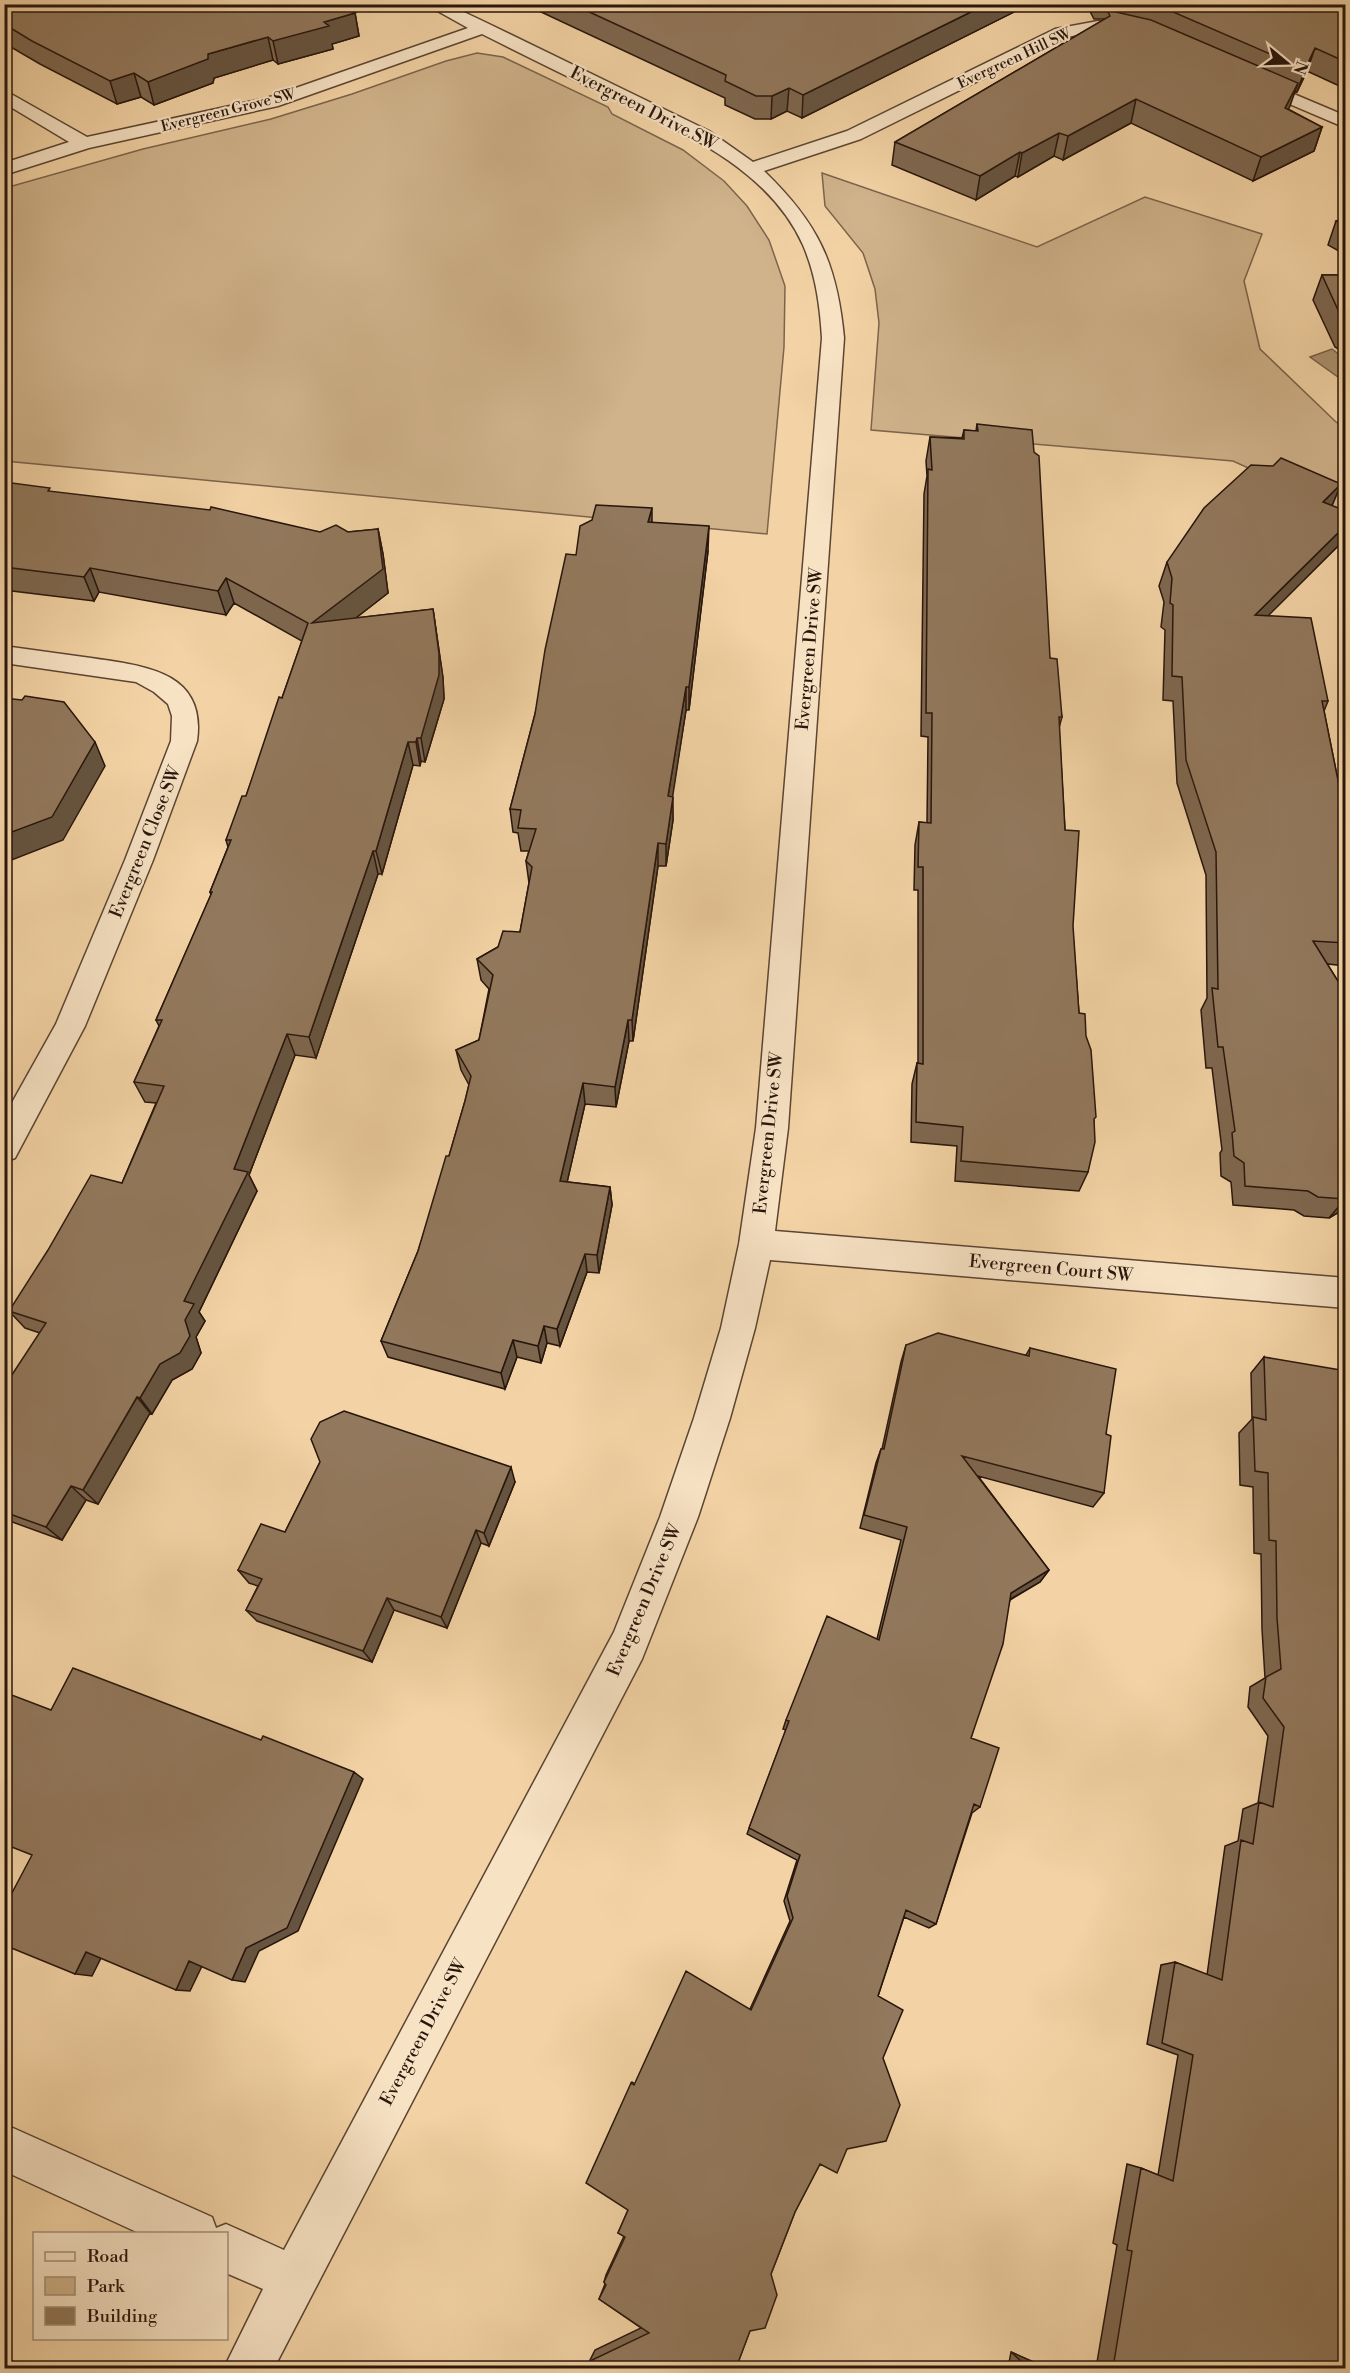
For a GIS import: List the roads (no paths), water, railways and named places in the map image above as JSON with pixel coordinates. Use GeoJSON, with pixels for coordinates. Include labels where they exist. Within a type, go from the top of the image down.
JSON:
{"type":"FeatureCollection","features":[{"type":"Feature","properties":{"kind":"street","name":"Evergreen Drive SW"},"geometry":{"type":"LineString","coordinates":[[248,2368],[293,2278],[551,1795],[628,1645],[679,1517],[712,1418],[738,1328],[756,1244],[772,1128],[833,328],[833,310],[817,252],[802,224],[784,200],[751,169],[702,135],[433,4]]}},
{"type":"Feature","properties":{"kind":"street","name":"Evergreen Hill SW"},"geometry":{"type":"LineString","coordinates":[[751,169],[854,135],[1072,29],[1107,26],[1131,30],[1152,37]]}},
{"type":"Feature","properties":{"kind":"street","name":"Evergreen Grove SW"},"geometry":{"type":"LineString","coordinates":[[4,168],[84,143],[272,102],[483,28]]}},
{"type":"Feature","properties":{"kind":"street"},"geometry":{"type":"LineString","coordinates":[[1232,72],[1346,123]]}},
{"type":"Feature","properties":{"kind":"street"},"geometry":{"type":"LineString","coordinates":[[4,95],[84,143]]}},
{"type":"Feature","properties":{"kind":"street","name":"Evergreen Close SW"},"geometry":{"type":"LineString","coordinates":[[4,654],[141,674],[159,681],[176,695],[188,720],[184,741],[143,849],[70,1026],[4,1148]]}},
{"type":"Feature","properties":{"kind":"street","name":"Evergreen Court SW"},"geometry":{"type":"LineString","coordinates":[[756,1244],[1346,1293]]}},
{"type":"Feature","properties":{"kind":"street"},"geometry":{"type":"LineString","coordinates":[[4,2147],[191,2232]]}},
{"type":"Feature","properties":{"kind":"street"},"geometry":{"type":"LineString","coordinates":[[228,2249],[293,2278]]}}]}
